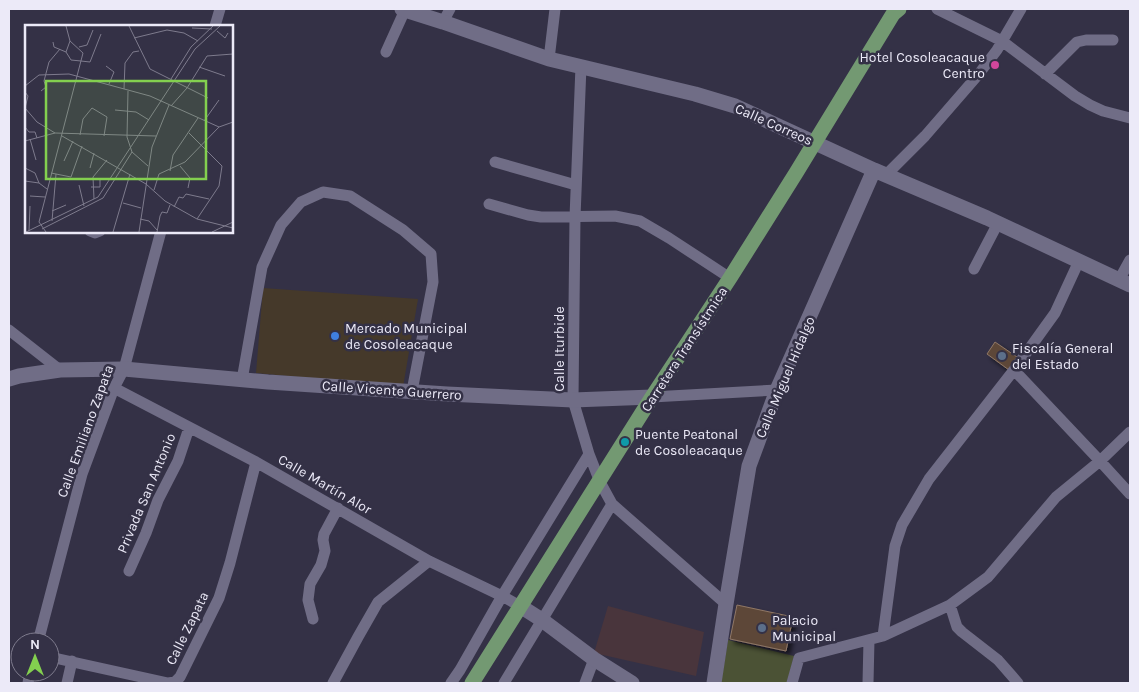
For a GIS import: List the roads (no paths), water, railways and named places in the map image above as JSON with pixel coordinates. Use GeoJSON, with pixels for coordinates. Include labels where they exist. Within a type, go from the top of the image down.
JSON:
{"type":"FeatureCollection","features":[{"type":"Feature","properties":{"kind":"main road","name":"Calle Correos"},"geometry":{"type":"LineString","coordinates":[[404,9],[446,15],[550,59],[695,94],[734,106],[998,223],[1124,282]]}},
{"type":"Feature","properties":{"kind":"main road","name":"Carretera Transístmica"},"geometry":{"type":"LineString","coordinates":[[472,683],[815,143],[895,10]]}},
{"type":"Feature","properties":{"kind":"main road","name":"Calle Miguel Hidalgo"},"geometry":{"type":"LineString","coordinates":[[714,683],[749,466],[777,390],[880,172]]}},
{"type":"Feature","properties":{"kind":"main road","name":"Calle Vicente Guerrero"},"geometry":{"type":"LineString","coordinates":[[9,379],[60,370],[124,369],[242,380],[573,400],[652,398]]}},
{"type":"Feature","properties":{"kind":"main road"},"geometry":{"type":"LineString","coordinates":[[520,606],[594,659],[632,683]]}},
{"type":"Feature","properties":{"kind":"street"},"geometry":{"type":"LineString","coordinates":[[215,25],[220,9]]}},
{"type":"Feature","properties":{"kind":"street"},"geometry":{"type":"LineString","coordinates":[[386,52],[404,9]]}},
{"type":"Feature","properties":{"kind":"street"},"geometry":{"type":"LineString","coordinates":[[550,59],[555,9]]}},
{"type":"Feature","properties":{"kind":"street"},"geometry":{"type":"LineString","coordinates":[[937,9],[1002,41],[1075,96],[1090,105],[1103,111],[1130,118]]}},
{"type":"Feature","properties":{"kind":"street"},"geometry":{"type":"LineString","coordinates":[[880,172],[925,136],[978,76],[997,50],[1021,9]]}},
{"type":"Feature","properties":{"kind":"street"},"geometry":{"type":"LineString","coordinates":[[1045,74],[1077,42],[1113,40]]}},
{"type":"Feature","properties":{"kind":"street","name":"Calle Iturbide"},"geometry":{"type":"LineString","coordinates":[[581,66],[575,217],[573,400],[588,454],[612,504],[726,604]]}},
{"type":"Feature","properties":{"kind":"street"},"geometry":{"type":"LineString","coordinates":[[495,162],[576,185]]}},
{"type":"Feature","properties":{"kind":"street"},"geometry":{"type":"LineString","coordinates":[[242,380],[262,267],[281,225],[301,202],[323,192],[350,196],[403,230],[431,254],[432,282],[412,391]]}},
{"type":"Feature","properties":{"kind":"street"},"geometry":{"type":"LineString","coordinates":[[489,204],[541,217],[615,216],[640,221],[730,278]]}},
{"type":"Feature","properties":{"kind":"street"},"geometry":{"type":"LineString","coordinates":[[974,269],[998,223]]}},
{"type":"Feature","properties":{"kind":"street","name":"Calle Emiliano Zapata"},"geometry":{"type":"LineString","coordinates":[[41,632],[82,474],[114,388],[124,369],[161,232]]}},
{"type":"Feature","properties":{"kind":"street"},"geometry":{"type":"LineString","coordinates":[[883,636],[895,546],[902,525],[929,479],[1014,370],[1055,313],[1079,260]]}},
{"type":"Feature","properties":{"kind":"street"},"geometry":{"type":"LineString","coordinates":[[1124,282],[1130,260]]}},
{"type":"Feature","properties":{"kind":"street"},"geometry":{"type":"LineString","coordinates":[[9,330],[60,370]]}},
{"type":"Feature","properties":{"kind":"street"},"geometry":{"type":"LineString","coordinates":[[1014,370],[1130,494]]}},
{"type":"Feature","properties":{"kind":"street","name":"Calle Martín Alor"},"geometry":{"type":"LineString","coordinates":[[114,388],[256,462],[429,561],[520,606]]}},
{"type":"Feature","properties":{"kind":"street","name":"Calle Vicente Guerrero"},"geometry":{"type":"LineString","coordinates":[[652,398],[777,390]]}},
{"type":"Feature","properties":{"kind":"street","name":"Privada San Antonio"},"geometry":{"type":"LineString","coordinates":[[129,571],[158,500],[178,461],[190,428]]}},
{"type":"Feature","properties":{"kind":"street"},"geometry":{"type":"LineString","coordinates":[[792,683],[799,658],[883,636],[950,605],[988,577],[1056,497],[1100,461],[1130,432]]}},
{"type":"Feature","properties":{"kind":"street"},"geometry":{"type":"LineString","coordinates":[[452,683],[588,454]]}},
{"type":"Feature","properties":{"kind":"street","name":"Calle Zapata"},"geometry":{"type":"LineString","coordinates":[[60,659],[168,683],[175,682],[180,677],[219,598],[230,564],[256,462]]}},
{"type":"Feature","properties":{"kind":"street"},"geometry":{"type":"LineString","coordinates":[[504,683],[612,504]]}},
{"type":"Feature","properties":{"kind":"street"},"geometry":{"type":"LineString","coordinates":[[313,620],[308,600],[310,584],[321,565],[325,551],[324,534],[338,508]]}},
{"type":"Feature","properties":{"kind":"street"},"geometry":{"type":"LineString","coordinates":[[332,683],[378,602],[429,561]]}},
{"type":"Feature","properties":{"kind":"street"},"geometry":{"type":"LineString","coordinates":[[950,605],[956,627],[998,660],[1018,683]]}},
{"type":"Feature","properties":{"kind":"street"},"geometry":{"type":"LineString","coordinates":[[868,683],[869,640]]}},
{"type":"Feature","properties":{"kind":"street"},"geometry":{"type":"LineString","coordinates":[[586,683],[594,659]]}},
{"type":"Feature","properties":{"kind":"street"},"geometry":{"type":"LineString","coordinates":[[67,683],[72,661]]}},
{"type":"Feature","properties":{"kind":"place","name":"Hotel Cosoleacaque Centro"},"geometry":{"type":"Point","coordinates":[995,65]}},
{"type":"Feature","properties":{"kind":"place","name":"Mercado Municipal de Cosoleacaque"},"geometry":{"type":"Point","coordinates":[335,336]}},
{"type":"Feature","properties":{"kind":"place","name":"Fiscalía General del Estado"},"geometry":{"type":"Point","coordinates":[1002,356]}},
{"type":"Feature","properties":{"kind":"place","name":"Puente Peatonal de Cosoleacaque"},"geometry":{"type":"Point","coordinates":[625,442]}},
{"type":"Feature","properties":{"kind":"place","name":"Palacio Municipal"},"geometry":{"type":"Point","coordinates":[762,628]}}]}
